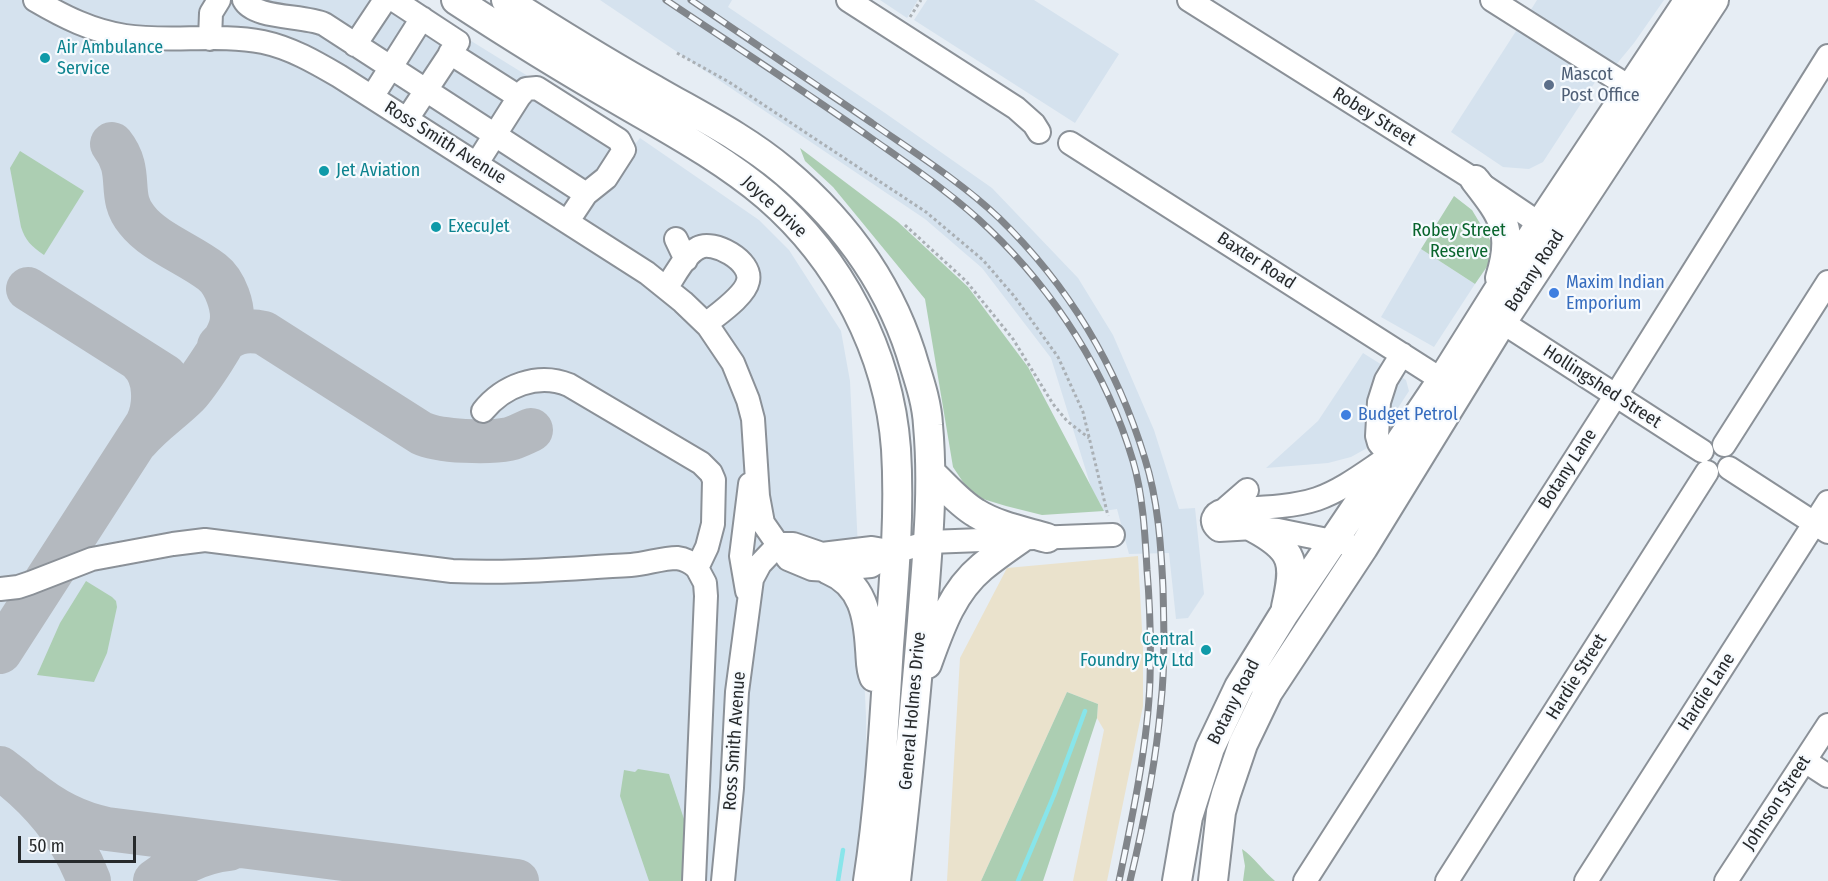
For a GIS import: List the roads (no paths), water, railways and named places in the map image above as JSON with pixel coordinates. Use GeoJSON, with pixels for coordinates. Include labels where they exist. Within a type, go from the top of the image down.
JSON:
{"type":"FeatureCollection","features":[{"type":"Feature","properties":{"kind":"main road","name":"Joyce Drive"},"geometry":{"type":"LineString","coordinates":[[456,0],[573,74],[718,160],[767,196],[825,259],[842,284],[867,333],[886,391],[896,447],[895,552]]}},
{"type":"Feature","properties":{"kind":"main road","name":"Joyce Drive"},"geometry":{"type":"LineString","coordinates":[[506,0],[752,148],[782,169],[826,209],[875,274],[901,326],[911,352],[926,405],[931,502]]}},
{"type":"Feature","properties":{"kind":"main road","name":"Botany Road"},"geometry":{"type":"LineString","coordinates":[[1212,881],[1220,820],[1243,744],[1268,692],[1363,548],[1494,316],[1549,230],[1631,88],[1689,0]]}},
{"type":"Feature","properties":{"kind":"main road","name":"Botany Road"},"geometry":{"type":"LineString","coordinates":[[1549,230],[1714,0]]}},
{"type":"Feature","properties":{"kind":"main road"},"geometry":{"type":"LineString","coordinates":[[1474,180],[1494,205],[1503,221],[1508,244],[1494,316]]}},
{"type":"Feature","properties":{"kind":"main road","name":"Botany Road"},"geometry":{"type":"LineString","coordinates":[[1177,881],[1188,817],[1210,748],[1239,687],[1284,614],[1442,380],[1494,316]]}},
{"type":"Feature","properties":{"kind":"main road"},"geometry":{"type":"LineString","coordinates":[[931,473],[965,506],[977,514],[1034,538]]}},
{"type":"Feature","properties":{"kind":"main road","name":"General Holmes Drive"},"geometry":{"type":"LineString","coordinates":[[896,881],[916,695],[931,502]]}},
{"type":"Feature","properties":{"kind":"main road"},"geometry":{"type":"LineString","coordinates":[[1254,528],[1281,544],[1292,565],[1284,614]]}},
{"type":"Feature","properties":{"kind":"main road"},"geometry":{"type":"LineString","coordinates":[[916,695],[951,603],[965,584],[982,567],[1034,538]]}},
{"type":"Feature","properties":{"kind":"main road","name":"General Holmes Drive"},"geometry":{"type":"LineString","coordinates":[[868,881],[880,785],[895,552]]}},
{"type":"Feature","properties":{"kind":"main road"},"geometry":{"type":"LineString","coordinates":[[829,570],[840,575],[853,586],[862,601],[869,627],[872,672],[885,710]]}},
{"type":"Feature","properties":{"kind":"main road"},"geometry":{"type":"LineString","coordinates":[[1199,881],[1204,853],[1220,820]]}},
{"type":"Feature","properties":{"kind":"main road"},"geometry":{"type":"LineString","coordinates":[[1220,820],[1229,846],[1227,881]]}},
{"type":"Feature","properties":{"kind":"street","name":"Ross Smith Avenue"},"geometry":{"type":"LineString","coordinates":[[35,0],[76,23],[105,32],[126,36],[245,39],[291,51],[314,61],[568,221],[647,273],[683,302],[706,324],[733,363],[748,400],[756,439],[763,523],[788,559],[812,569],[829,570],[872,566],[895,552]]}},
{"type":"Feature","properties":{"kind":"street"},"geometry":{"type":"LineString","coordinates":[[210,39],[211,12],[219,0]]}},
{"type":"Feature","properties":{"kind":"street"},"geometry":{"type":"LineString","coordinates":[[244,0],[252,9],[312,19],[586,194]]}},
{"type":"Feature","properties":{"kind":"street"},"geometry":{"type":"LineString","coordinates":[[356,45],[385,0]]}},
{"type":"Feature","properties":{"kind":"street"},"geometry":{"type":"LineString","coordinates":[[394,0],[458,42],[407,119]]}},
{"type":"Feature","properties":{"kind":"street"},"geometry":{"type":"LineString","coordinates":[[848,0],[1016,108],[1034,124],[1039,132]]}},
{"type":"Feature","properties":{"kind":"street","name":"Robey Street"},"geometry":{"type":"LineString","coordinates":[[1189,0],[1549,230]]}},
{"type":"Feature","properties":{"kind":"street"},"geometry":{"type":"LineString","coordinates":[[1492,0],[1631,88]]}},
{"type":"Feature","properties":{"kind":"street"},"geometry":{"type":"LineString","coordinates":[[266,43],[268,13]]}},
{"type":"Feature","properties":{"kind":"street"},"geometry":{"type":"LineString","coordinates":[[372,97],[422,18]]}},
{"type":"Feature","properties":{"kind":"street"},"geometry":{"type":"LineString","coordinates":[[450,53],[519,97]]}},
{"type":"Feature","properties":{"kind":"street","name":"Botany Lane"},"geometry":{"type":"LineString","coordinates":[[1305,881],[1616,395],[1828,56]]}},
{"type":"Feature","properties":{"kind":"street"},"geometry":{"type":"LineString","coordinates":[[477,163],[519,97],[530,87],[537,88],[619,140],[624,150],[606,178],[586,194],[568,221]]}},
{"type":"Feature","properties":{"kind":"street","name":"Baxter Road"},"geometry":{"type":"LineString","coordinates":[[1070,143],[1442,380]]}},
{"type":"Feature","properties":{"kind":"street"},"geometry":{"type":"LineString","coordinates":[[727,231],[733,256]]}},
{"type":"Feature","properties":{"kind":"street"},"geometry":{"type":"LineString","coordinates":[[676,238],[686,260]]}},
{"type":"Feature","properties":{"kind":"street"},"geometry":{"type":"LineString","coordinates":[[666,288],[696,248],[708,245],[733,256],[745,265],[749,278],[748,284],[739,296],[706,324]]}},
{"type":"Feature","properties":{"kind":"street"},"geometry":{"type":"LineString","coordinates":[[1713,464],[1709,444],[1724,445],[1828,282]]}},
{"type":"Feature","properties":{"kind":"street","name":"Hollingshed Street"},"geometry":{"type":"LineString","coordinates":[[1494,316],[1616,395],[1713,464],[1821,528]]}},
{"type":"Feature","properties":{"kind":"street"},"geometry":{"type":"LineString","coordinates":[[1363,548],[1307,535],[1254,528],[1218,530],[1213,526],[1212,519],[1215,513],[1224,510],[1316,500],[1340,488],[1390,456],[1379,443],[1377,436],[1379,402],[1386,380],[1402,354]]}},
{"type":"Feature","properties":{"kind":"street"},"geometry":{"type":"LineString","coordinates":[[483,411],[497,396],[509,389],[539,379],[559,381],[701,464],[711,473],[714,480],[713,524],[707,547],[697,568]]}},
{"type":"Feature","properties":{"kind":"street","name":"Ross Smith Avenue"},"geometry":{"type":"LineString","coordinates":[[748,602],[741,556],[756,439]]}},
{"type":"Feature","properties":{"kind":"street","name":"Hardie Street"},"geometry":{"type":"LineString","coordinates":[[1447,881],[1713,464]]}},
{"type":"Feature","properties":{"kind":"street"},"geometry":{"type":"LineString","coordinates":[[1224,510],[1247,490]]}},
{"type":"Feature","properties":{"kind":"street","name":"Hardie Lane"},"geometry":{"type":"LineString","coordinates":[[1586,881],[1821,528],[1828,502]]}},
{"type":"Feature","properties":{"kind":"street"},"geometry":{"type":"LineString","coordinates":[[779,544],[793,544],[822,554],[872,548],[895,552],[928,542],[1113,535]]}},
{"type":"Feature","properties":{"kind":"street"},"geometry":{"type":"LineString","coordinates":[[0,589],[30,583],[92,559],[205,540],[452,571],[488,573],[644,564],[672,558],[687,560],[697,568],[705,583],[706,596],[694,881]]}},
{"type":"Feature","properties":{"kind":"street","name":"Ross Smith Avenue"},"geometry":{"type":"LineString","coordinates":[[723,881],[732,789],[737,692],[748,602],[755,572],[779,544]]}},
{"type":"Feature","properties":{"kind":"street","name":"Johnson Street"},"geometry":{"type":"LineString","coordinates":[[1726,881],[1828,725]]}},
{"type":"Feature","properties":{"kind":"street"},"geometry":{"type":"LineString","coordinates":[[1805,761],[1828,776]]}},
{"type":"Feature","properties":{"kind":"waterway"},"geometry":{"type":"LineString","coordinates":[[1018,881],[1054,795],[1085,711]]}},
{"type":"Feature","properties":{"kind":"waterway"},"geometry":{"type":"LineString","coordinates":[[838,881],[843,850]]}},
{"type":"Feature","properties":{"kind":"railway"},"geometry":{"type":"LineString","coordinates":[[666,0],[846,120],[962,205],[989,229],[1036,279],[1057,307],[1109,396],[1133,461],[1139,487],[1149,597],[1150,638],[1149,704],[1143,755],[1119,881]]}},
{"type":"Feature","properties":{"kind":"railway"},"geometry":{"type":"LineString","coordinates":[[691,0],[921,157],[999,218],[1024,244],[1068,299],[1105,360],[1134,425],[1153,490],[1163,588],[1164,660],[1159,725],[1149,793],[1130,881]]}},
{"type":"Feature","properties":{"kind":"place","name":"Air Ambulance Service"},"geometry":{"type":"Point","coordinates":[45,58]}},
{"type":"Feature","properties":{"kind":"place","name":"Mascot Post Office"},"geometry":{"type":"Point","coordinates":[1549,85]}},
{"type":"Feature","properties":{"kind":"place","name":"Jet Aviation"},"geometry":{"type":"Point","coordinates":[324,171]}},
{"type":"Feature","properties":{"kind":"place","name":"ExecuJet"},"geometry":{"type":"Point","coordinates":[436,227]}},
{"type":"Feature","properties":{"kind":"place","name":"Maxim Indian Emporium"},"geometry":{"type":"Point","coordinates":[1554,293]}},
{"type":"Feature","properties":{"kind":"place","name":"Budget Petrol"},"geometry":{"type":"Point","coordinates":[1346,415]}},
{"type":"Feature","properties":{"kind":"place","name":"Central Foundry Pty Ltd"},"geometry":{"type":"Point","coordinates":[1206,650]}},
{"type":"Feature","properties":{"kind":"park label","name":"Robey Street Reserve"},"geometry":{"type":"Point","coordinates":[1459,241]}}]}
